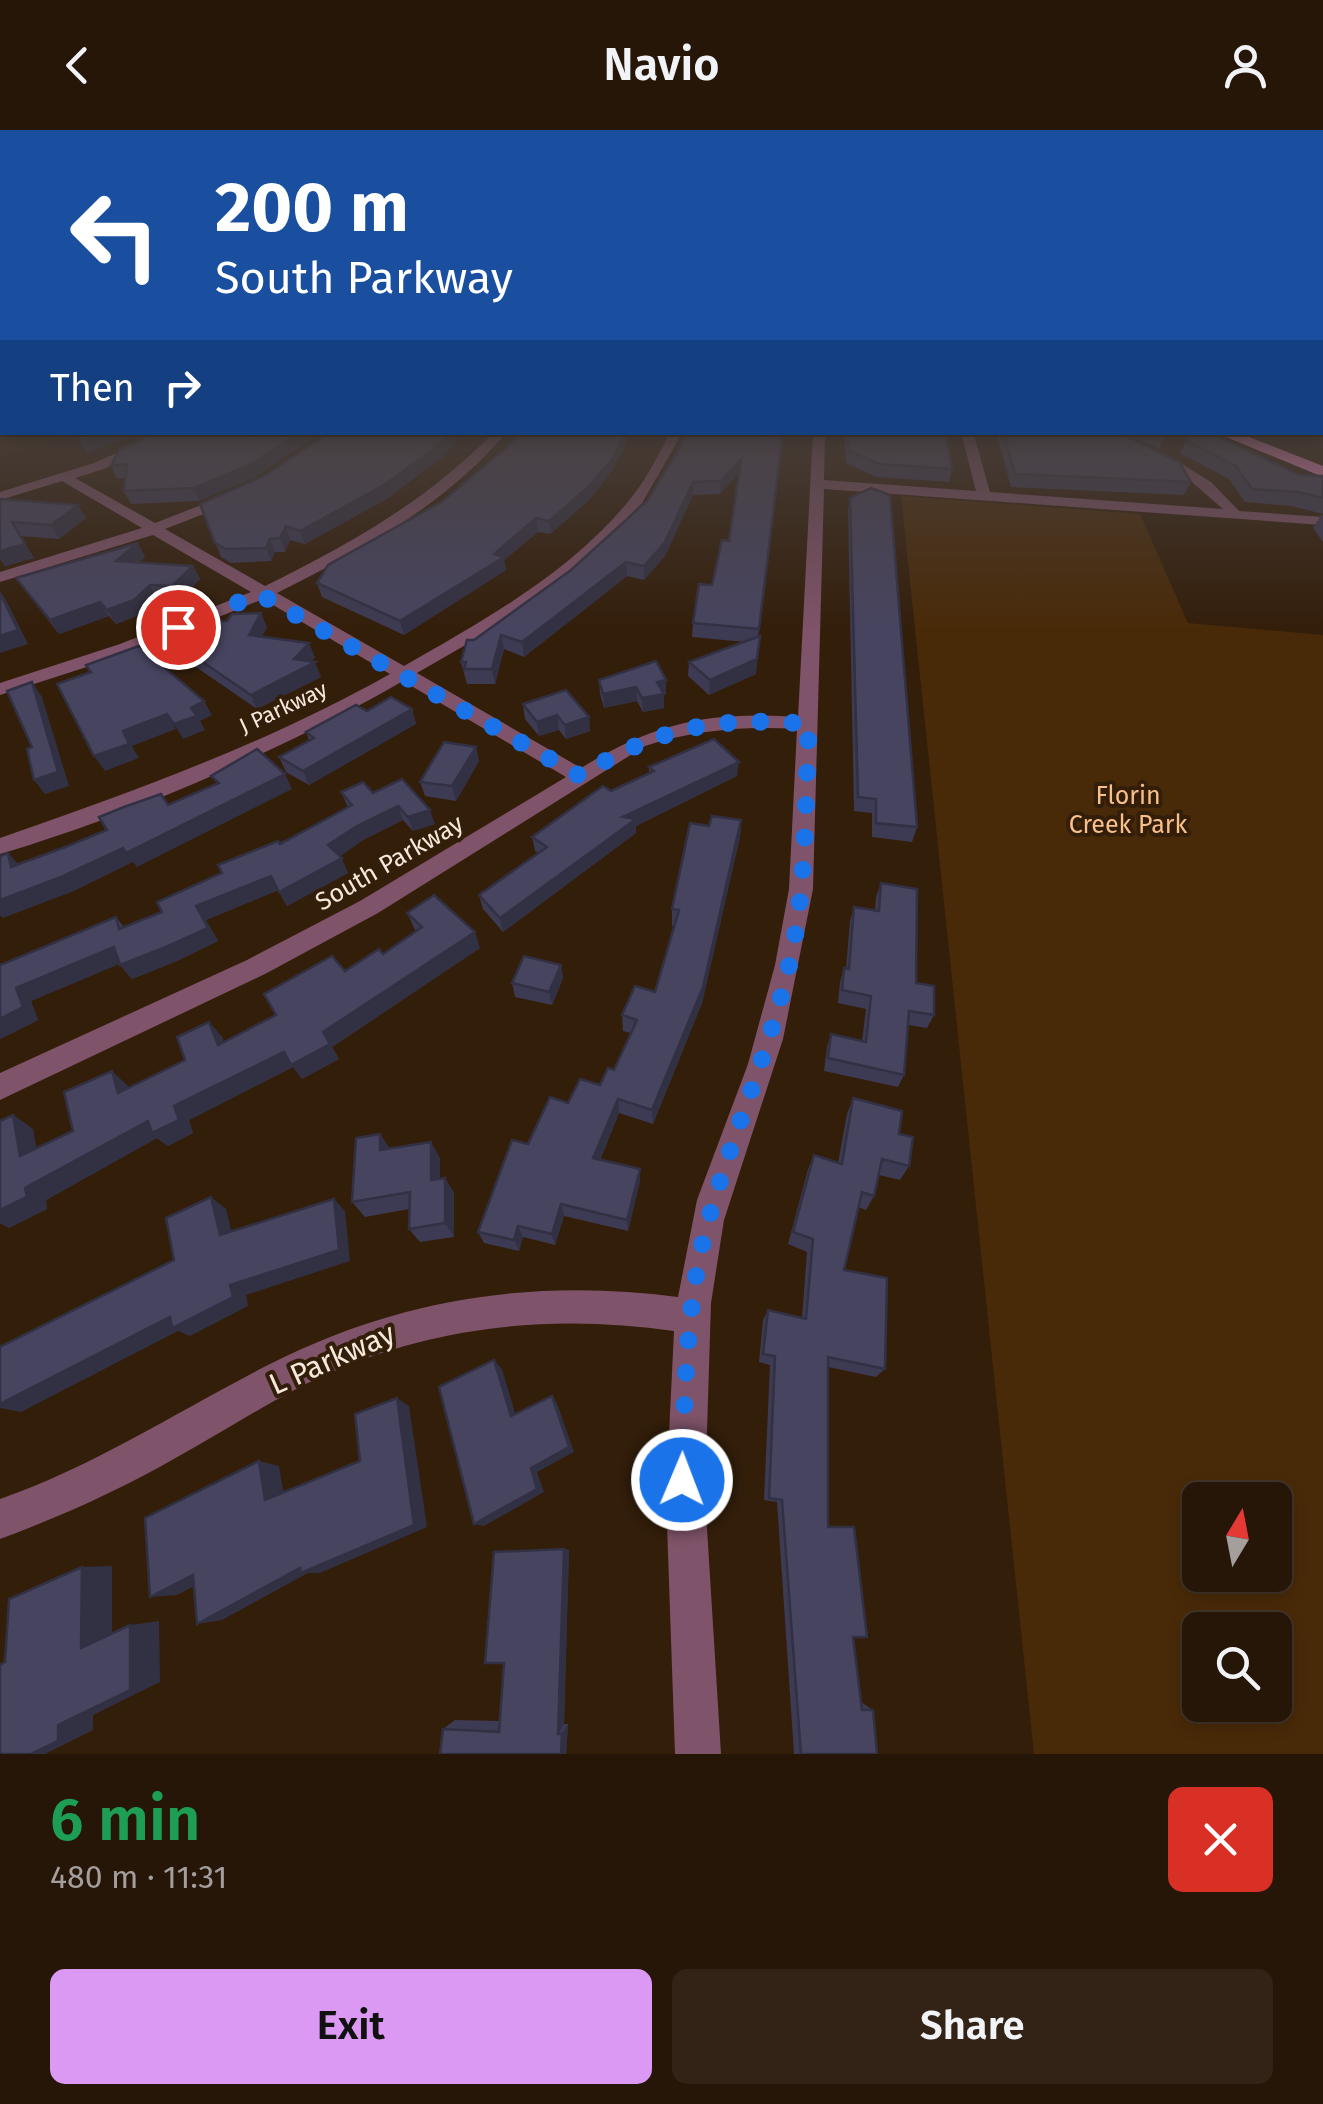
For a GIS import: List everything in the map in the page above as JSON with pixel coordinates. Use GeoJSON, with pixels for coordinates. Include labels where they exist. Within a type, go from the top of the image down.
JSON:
{"type":"FeatureCollection","features":[{"type":"Feature","properties":{"kind":"street"},"geometry":{"type":"LineString","coordinates":[[0,496],[63,479]]}},
{"type":"Feature","properties":{"kind":"street"},"geometry":{"type":"LineString","coordinates":[[67,479],[259,594],[580,776]]}},
{"type":"Feature","properties":{"kind":"street"},"geometry":{"type":"LineString","coordinates":[[0,689],[259,594],[413,511],[454,479]]}},
{"type":"Feature","properties":{"kind":"street","name":"J Parkway"},"geometry":{"type":"LineString","coordinates":[[0,846],[176,780],[403,673],[526,600],[600,542],[655,479]]}},
{"type":"Feature","properties":{"kind":"street"},"geometry":{"type":"LineString","coordinates":[[698,1754],[682,1480],[691,1316],[705,1234],[778,1014],[801,889],[818,479]]}},
{"type":"Feature","properties":{"kind":"street"},"geometry":{"type":"LineString","coordinates":[[979,479],[984,496]]}},
{"type":"Feature","properties":{"kind":"street"},"geometry":{"type":"LineString","coordinates":[[1200,479],[1222,497],[1234,514]]}},
{"type":"Feature","properties":{"kind":"street"},"geometry":{"type":"LineString","coordinates":[[818,484],[1323,521]]}},
{"type":"Feature","properties":{"kind":"street"},"geometry":{"type":"LineString","coordinates":[[0,577],[155,530],[253,488]]}},
{"type":"Feature","properties":{"kind":"street","name":"South Parkway"},"geometry":{"type":"LineString","coordinates":[[0,1087],[190,999],[369,907],[638,742],[683,728],[732,721],[809,724]]}},
{"type":"Feature","properties":{"kind":"street","name":"L Parkway"},"geometry":{"type":"LineString","coordinates":[[0,1518],[76,1488],[319,1359],[400,1328],[480,1310],[557,1302],[634,1307],[691,1316]]}},
{"type":"Feature","properties":{"kind":"green space","name":"Florin Creek Park"},"geometry":{"type":"Polygon","coordinates":[[[901,496],[1140,514],[1188,623],[1323,635],[1323,1754],[1034,1754],[901,496]]]}},
{"type":"Feature","properties":{"kind":"building"},"geometry":{"type":"Polygon","coordinates":[[[125,479],[216,479],[194,488],[124,491],[125,479]]]}},
{"type":"Feature","properties":{"kind":"building"},"geometry":{"type":"Polygon","coordinates":[[[258,479],[393,479],[300,531],[286,526],[280,538],[270,539],[266,548],[226,549],[215,543],[200,504],[258,479]]]}},
{"type":"Feature","properties":{"kind":"building"},"geometry":{"type":"Polygon","coordinates":[[[469,479],[595,479],[549,521],[536,518],[494,554],[504,557],[400,621],[317,583],[328,565],[443,501],[469,479]]]}},
{"type":"Feature","properties":{"kind":"building"},"geometry":{"type":"Polygon","coordinates":[[[661,479],[723,479],[693,482],[665,542],[644,566],[626,562],[522,642],[501,635],[492,669],[464,669],[466,662],[461,662],[467,640],[474,640],[571,570],[647,501],[661,479]]]}},
{"type":"Feature","properties":{"kind":"building"},"geometry":{"type":"Polygon","coordinates":[[[738,479],[777,479],[759,629],[693,623],[699,584],[712,585],[722,540],[729,541],[738,479]]]}},
{"type":"Feature","properties":{"kind":"building"},"geometry":{"type":"Polygon","coordinates":[[[1120,479],[1189,479],[1191,482],[1120,479]]]}},
{"type":"Feature","properties":{"kind":"building"},"geometry":{"type":"Polygon","coordinates":[[[1245,479],[1323,479],[1323,498],[1252,489],[1245,479]]]}},
{"type":"Feature","properties":{"kind":"building"},"geometry":{"type":"Polygon","coordinates":[[[871,488],[890,495],[917,827],[876,823],[876,799],[858,797],[850,498],[871,488]]]}},
{"type":"Feature","properties":{"kind":"building"},"geometry":{"type":"Polygon","coordinates":[[[0,499],[78,505],[51,525],[12,522],[25,544],[0,551],[0,499]]]}},
{"type":"Feature","properties":{"kind":"building"},"geometry":{"type":"Polygon","coordinates":[[[138,543],[116,561],[193,566],[172,586],[150,585],[134,600],[107,610],[100,602],[50,620],[16,578],[138,543]]]}},
{"type":"Feature","properties":{"kind":"building"},"geometry":{"type":"Polygon","coordinates":[[[0,593],[18,630],[0,636],[0,593]]]}},
{"type":"Feature","properties":{"kind":"building"},"geometry":{"type":"Polygon","coordinates":[[[261,613],[249,635],[309,643],[294,659],[315,662],[251,695],[185,650],[203,622],[227,621],[232,614],[261,613]]]}},
{"type":"Feature","properties":{"kind":"building"},"geometry":{"type":"Polygon","coordinates":[[[760,636],[757,659],[710,680],[689,662],[760,636]]]}},
{"type":"Feature","properties":{"kind":"building"},"geometry":{"type":"Polygon","coordinates":[[[139,646],[204,701],[191,708],[197,716],[174,724],[167,714],[123,731],[129,744],[94,756],[57,684],[91,672],[86,665],[139,646]]]}},
{"type":"Feature","properties":{"kind":"building"},"geometry":{"type":"Polygon","coordinates":[[[656,661],[666,680],[657,682],[664,694],[642,698],[636,687],[603,694],[599,680],[656,661]]]}},
{"type":"Feature","properties":{"kind":"building"},"geometry":{"type":"Polygon","coordinates":[[[32,682],[58,772],[34,780],[27,749],[32,747],[7,691],[32,682]]]}},
{"type":"Feature","properties":{"kind":"building"},"geometry":{"type":"Polygon","coordinates":[[[566,690],[589,717],[565,725],[557,715],[537,722],[523,704],[566,690]]]}},
{"type":"Feature","properties":{"kind":"building"},"geometry":{"type":"Polygon","coordinates":[[[391,697],[412,709],[303,771],[279,757],[314,738],[306,732],[356,705],[367,711],[391,697]]]}},
{"type":"Feature","properties":{"kind":"building"},"geometry":{"type":"Polygon","coordinates":[[[714,739],[739,762],[623,817],[636,819],[500,918],[479,895],[547,847],[532,837],[603,786],[611,791],[654,771],[649,767],[714,739]]]}},
{"type":"Feature","properties":{"kind":"building"},"geometry":{"type":"Polygon","coordinates":[[[444,742],[476,747],[452,786],[420,782],[444,742]]]}},
{"type":"Feature","properties":{"kind":"building"},"geometry":{"type":"Polygon","coordinates":[[[257,749],[285,774],[126,853],[123,848],[0,900],[0,856],[8,853],[11,867],[107,830],[99,817],[124,807],[161,794],[168,805],[219,783],[211,776],[257,749]]]}},
{"type":"Feature","properties":{"kind":"building"},"geometry":{"type":"Polygon","coordinates":[[[402,779],[430,810],[408,817],[398,806],[357,826],[328,845],[342,858],[279,892],[271,876],[196,906],[208,928],[166,947],[120,965],[114,947],[16,988],[23,1007],[0,1019],[0,965],[116,917],[119,929],[162,912],[157,902],[222,873],[218,865],[278,841],[280,844],[352,805],[341,792],[363,782],[373,793],[402,779]]]}},
{"type":"Feature","properties":{"kind":"building"},"geometry":{"type":"Polygon","coordinates":[[[712,816],[741,820],[703,987],[652,1110],[618,1099],[593,1158],[640,1169],[627,1220],[561,1204],[552,1234],[518,1226],[514,1240],[478,1232],[512,1140],[528,1144],[550,1097],[568,1103],[580,1079],[600,1085],[608,1068],[614,1070],[637,1020],[622,1015],[635,986],[655,992],[679,910],[672,909],[690,823],[709,826],[712,816]]]}},
{"type":"Feature","properties":{"kind":"building"},"geometry":{"type":"Polygon","coordinates":[[[881,883],[917,889],[916,983],[934,986],[934,1015],[909,1011],[904,1075],[828,1058],[831,1034],[866,1042],[871,996],[842,990],[844,968],[849,969],[854,907],[879,911],[881,883]]]}},
{"type":"Feature","properties":{"kind":"building"},"geometry":{"type":"Polygon","coordinates":[[[434,895],[475,932],[323,1032],[330,1044],[291,1065],[284,1052],[174,1106],[179,1120],[152,1133],[148,1121],[25,1188],[27,1197],[0,1210],[0,1121],[13,1115],[20,1156],[73,1131],[64,1092],[112,1071],[118,1093],[185,1060],[177,1037],[209,1022],[218,1045],[276,1015],[264,994],[332,956],[345,971],[379,949],[383,954],[422,927],[407,913],[434,895]]]}},
{"type":"Feature","properties":{"kind":"building"},"geometry":{"type":"Polygon","coordinates":[[[524,956],[561,965],[549,992],[512,983],[524,956]]]}},
{"type":"Feature","properties":{"kind":"building"},"geometry":{"type":"Polygon","coordinates":[[[853,1098],[902,1111],[899,1134],[913,1137],[909,1166],[882,1159],[874,1196],[862,1192],[844,1270],[887,1278],[885,1369],[828,1357],[828,1527],[854,1527],[867,1637],[853,1637],[862,1710],[873,1710],[877,1754],[801,1754],[782,1500],[769,1498],[775,1356],[763,1354],[768,1310],[806,1319],[813,1239],[793,1232],[814,1155],[842,1164],[853,1098]]]}},
{"type":"Feature","properties":{"kind":"building"},"geometry":{"type":"Polygon","coordinates":[[[380,1134],[380,1150],[431,1142],[431,1180],[445,1178],[445,1223],[409,1229],[410,1192],[352,1202],[356,1138],[380,1134]]]}},
{"type":"Feature","properties":{"kind":"building"},"geometry":{"type":"Polygon","coordinates":[[[211,1197],[220,1235],[334,1199],[339,1250],[230,1285],[233,1297],[172,1328],[170,1317],[0,1404],[0,1347],[174,1260],[166,1218],[211,1197]]]}},
{"type":"Feature","properties":{"kind":"building"},"geometry":{"type":"Polygon","coordinates":[[[494,1360],[511,1416],[552,1396],[569,1447],[531,1468],[537,1489],[474,1524],[439,1387],[494,1360]]]}},
{"type":"Feature","properties":{"kind":"building"},"geometry":{"type":"Polygon","coordinates":[[[397,1398],[414,1525],[301,1573],[300,1568],[197,1624],[193,1575],[150,1597],[145,1518],[259,1461],[265,1500],[360,1461],[355,1414],[397,1398]]]}},
{"type":"Feature","properties":{"kind":"building"},"geometry":{"type":"Polygon","coordinates":[[[564,1549],[558,1734],[562,1734],[561,1754],[440,1754],[443,1729],[499,1732],[504,1663],[485,1663],[494,1552],[564,1549]]]}},
{"type":"Feature","properties":{"kind":"building"},"geometry":{"type":"Polygon","coordinates":[[[82,1567],[81,1648],[130,1625],[130,1690],[58,1725],[58,1741],[31,1754],[0,1754],[0,1665],[5,1662],[9,1599],[82,1567]]]}},
{"type":"Feature","properties":{"kind":"route"},"geometry":{"type":"LineString","coordinates":[[178,627],[259,594],[580,776],[638,742],[683,728],[732,721],[809,724],[801,889],[792,948],[778,1014],[726,1159],[705,1234],[685,1370],[682,1480]]}}]}
